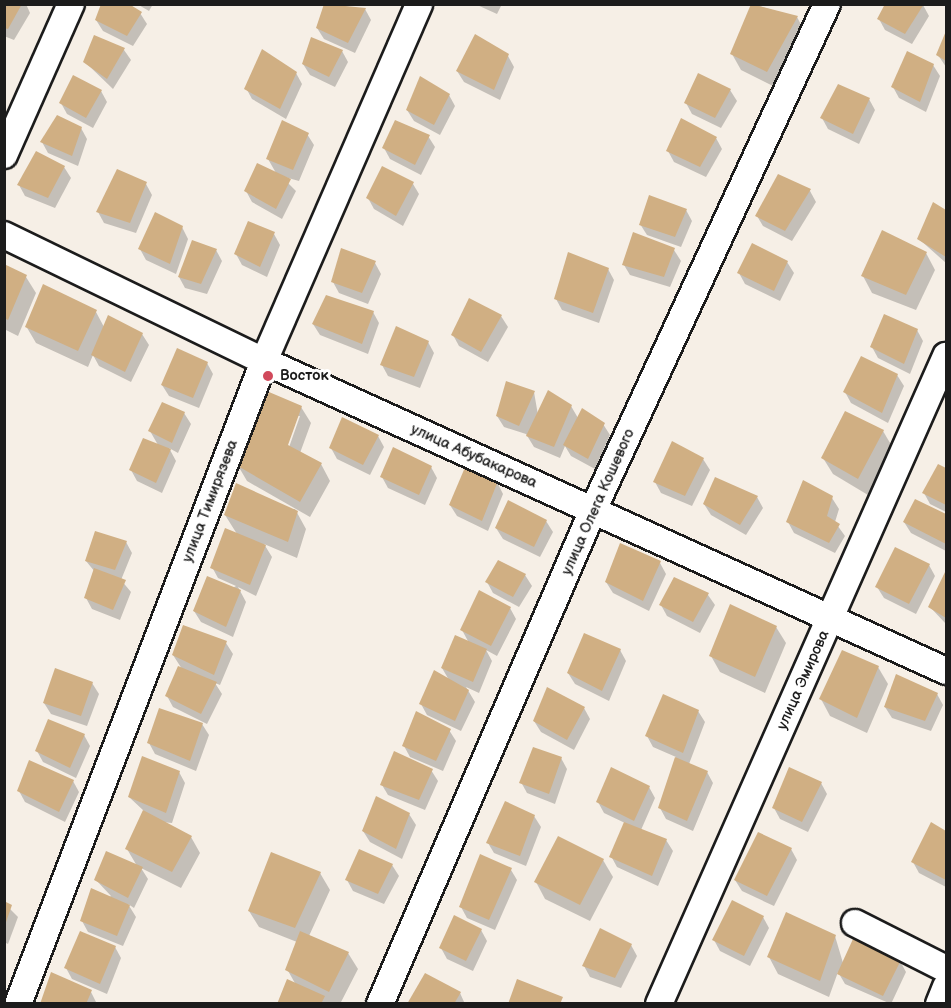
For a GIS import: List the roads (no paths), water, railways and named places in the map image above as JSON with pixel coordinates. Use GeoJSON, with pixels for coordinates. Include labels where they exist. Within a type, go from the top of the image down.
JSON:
{"type":"FeatureCollection","features":[{"type":"Feature","properties":{"kind":"street"},"geometry":{"type":"LineString","coordinates":[[4,155],[71,4]]}},
{"type":"Feature","properties":{"kind":"street","name":"улица Тимирязева"},"geometry":{"type":"LineString","coordinates":[[18,1004],[264,360],[419,4]]}},
{"type":"Feature","properties":{"kind":"street","name":"улица Олега Кошевого"},"geometry":{"type":"LineString","coordinates":[[380,1004],[593,510],[827,4]]}},
{"type":"Feature","properties":{"kind":"street","name":"улица Абубакарова"},"geometry":{"type":"LineString","coordinates":[[4,235],[264,360],[593,510],[832,615],[946,671]]}},
{"type":"Feature","properties":{"kind":"street","name":"улица Эмирова"},"geometry":{"type":"LineString","coordinates":[[659,1004],[946,356]]}},
{"type":"Feature","properties":{"kind":"street"},"geometry":{"type":"LineString","coordinates":[[855,923],[946,969]]}},
{"type":"Feature","properties":{"kind":"street"},"geometry":{"type":"LineString","coordinates":[[939,1004],[946,987]]}},
{"type":"Feature","properties":{"kind":"place","name":"Восток"},"geometry":{"type":"Point","coordinates":[268,376]}}]}
